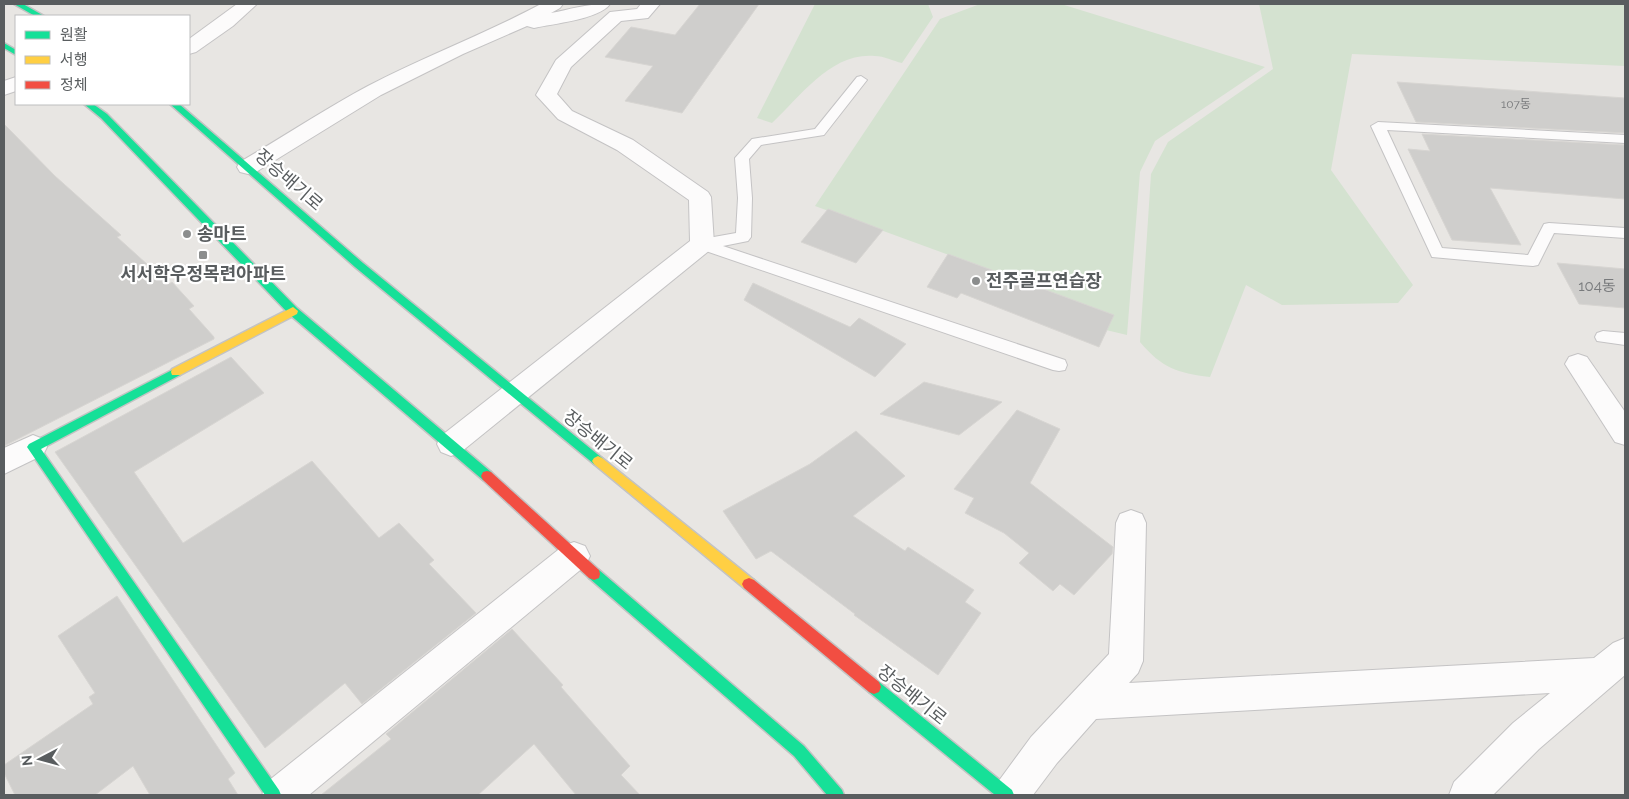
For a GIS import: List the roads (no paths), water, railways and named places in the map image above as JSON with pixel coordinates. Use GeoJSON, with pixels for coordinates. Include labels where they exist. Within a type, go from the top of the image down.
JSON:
{"type":"FeatureCollection","features":[{"type":"Feature","properties":{"kind":"street"},"geometry":{"type":"LineString","coordinates":[[18,4],[38,15]]}},
{"type":"Feature","properties":{"kind":"street"},"geometry":{"type":"LineString","coordinates":[[190,47],[248,4]]}},
{"type":"Feature","properties":{"kind":"street"},"geometry":{"type":"LineString","coordinates":[[248,167],[374,90],[456,50],[513,26],[554,4]]}},
{"type":"Feature","properties":{"kind":"street"},"geometry":{"type":"LineString","coordinates":[[513,26],[583,12],[601,4]]}},
{"type":"Feature","properties":{"kind":"street"},"geometry":{"type":"LineString","coordinates":[[451,444],[702,244],[700,197],[626,145],[565,115],[546,95],[564,64],[616,16],[642,14],[651,4]]}},
{"type":"Feature","properties":{"kind":"street"},"geometry":{"type":"LineString","coordinates":[[4,45],[12,54]]}},
{"type":"Feature","properties":{"kind":"street"},"geometry":{"type":"LineString","coordinates":[[89,105],[104,116],[293,311],[451,444],[574,556],[799,751],[836,795]]}},
{"type":"Feature","properties":{"kind":"street","name":"장승배기로"},"geometry":{"type":"LineString","coordinates":[[175,105],[359,265],[514,394],[1007,795]]}},
{"type":"Feature","properties":{"kind":"street"},"geometry":{"type":"LineString","coordinates":[[4,462],[293,311]]}},
{"type":"Feature","properties":{"kind":"street"},"geometry":{"type":"LineString","coordinates":[[1578,364],[1625,434]]}},
{"type":"Feature","properties":{"kind":"street"},"geometry":{"type":"LineString","coordinates":[[34,447],[274,795]]}},
{"type":"Feature","properties":{"kind":"street"},"geometry":{"type":"LineString","coordinates":[[1011,795],[1044,750],[1126,661],[1131,523]]}},
{"type":"Feature","properties":{"kind":"street"},"geometry":{"type":"LineString","coordinates":[[280,795],[574,556]]}},
{"type":"Feature","properties":{"kind":"street"},"geometry":{"type":"LineString","coordinates":[[1089,702],[1613,664]]}},
{"type":"Feature","properties":{"kind":"street"},"geometry":{"type":"LineString","coordinates":[[1467,795],[1526,736],[1613,664]]}},
{"type":"Feature","properties":{"kind":"lane"},"geometry":{"type":"LineString","coordinates":[[702,244],[743,237],[745,198],[742,158],[757,142],[819,132],[861,80]]}},
{"type":"Feature","properties":{"kind":"lane"},"geometry":{"type":"LineString","coordinates":[[1625,139],[1378,126],[1437,253],[1533,261],[1549,228],[1625,233]]}},
{"type":"Feature","properties":{"kind":"lane"},"geometry":{"type":"LineString","coordinates":[[702,244],[1059,365]]}},
{"type":"Feature","properties":{"kind":"lane"},"geometry":{"type":"LineString","coordinates":[[1603,337],[1625,339]]}},
{"type":"Feature","properties":{"kind":"place","name":"송마트"},"geometry":{"type":"Point","coordinates":[187,234]}},
{"type":"Feature","properties":{"kind":"place","name":"서서학우정목련아파트"},"geometry":{"type":"Point","coordinates":[203,255]}},
{"type":"Feature","properties":{"kind":"place","name":"전주골프연습장"},"geometry":{"type":"Point","coordinates":[976,281]}}]}
